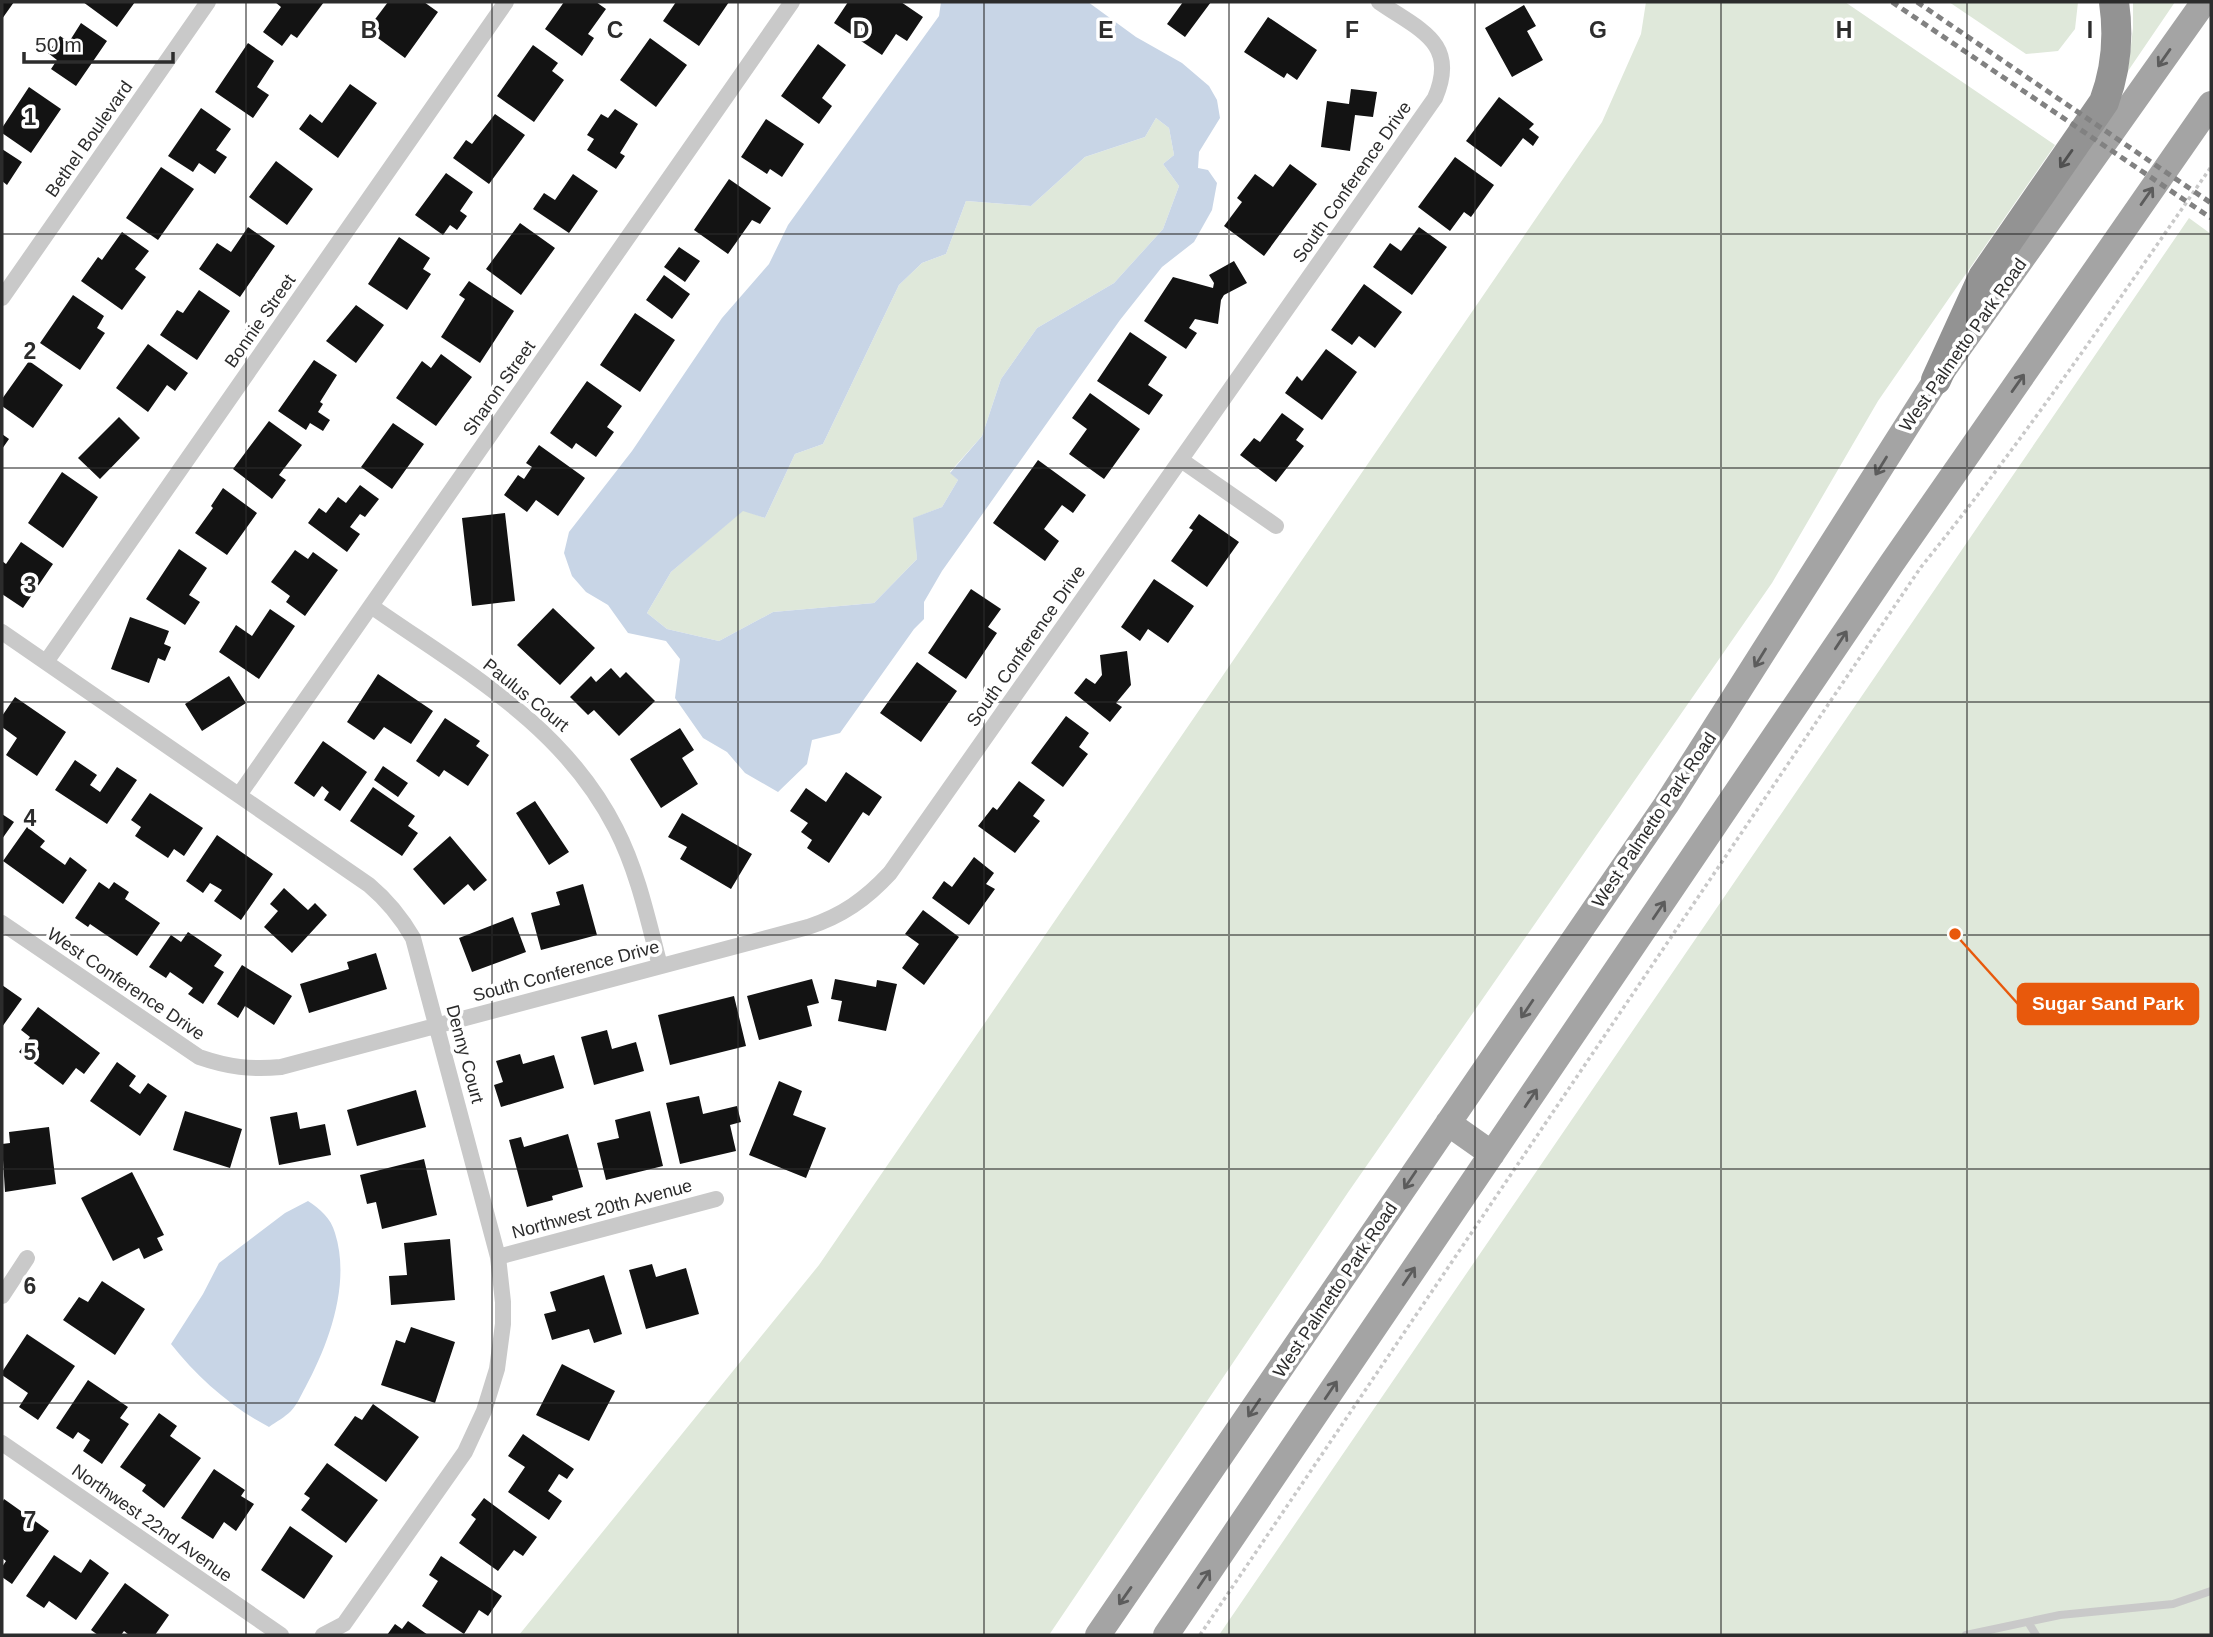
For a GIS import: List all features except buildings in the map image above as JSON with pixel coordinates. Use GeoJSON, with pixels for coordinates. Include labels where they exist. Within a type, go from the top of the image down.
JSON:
{"type":"FeatureCollection","features":[{"type":"Feature","properties":{"kind":"highway"},"geometry":{"type":"LineString","coordinates":[[1936,380],[1983,277],[2104,102],[2112,78],[2116,49],[2115,2]]}},
{"type":"Feature","properties":{"kind":"main road","name":"West Palmetto Park Road"},"geometry":{"type":"LineString","coordinates":[[1098,1635],[1666,805],[1936,380],[2204,2]]}},
{"type":"Feature","properties":{"kind":"main road"},"geometry":{"type":"LineString","coordinates":[[1166,1635],[1892,563],[2211,104]]}},
{"type":"Feature","properties":{"kind":"main road"},"geometry":{"type":"LineString","coordinates":[[1448,1123],[1492,1154]]}},
{"type":"Feature","properties":{"kind":"street","name":"Bethel Boulevard"},"geometry":{"type":"LineString","coordinates":[[2,298],[208,2]]}},
{"type":"Feature","properties":{"kind":"street","name":"Bonnie Street"},"geometry":{"type":"LineString","coordinates":[[46,662],[506,2]]}},
{"type":"Feature","properties":{"kind":"street","name":"Sharon Street"},"geometry":{"type":"LineString","coordinates":[[239,795],[792,2]]}},
{"type":"Feature","properties":{"kind":"street","name":"South Conference Drive"},"geometry":{"type":"LineString","coordinates":[[437,1025],[827,921],[862,901],[890,873],[1435,98],[1443,79],[1443,59],[1432,38],[1379,2]]}},
{"type":"Feature","properties":{"kind":"street"},"geometry":{"type":"LineString","coordinates":[[1181,460],[1276,526]]}},
{"type":"Feature","properties":{"kind":"street","name":"Paulus Court"},"geometry":{"type":"LineString","coordinates":[[370,606],[530,719],[573,762],[597,795],[617,830],[633,867],[660,966]]}},
{"type":"Feature","properties":{"kind":"street","name":"Denny Court"},"geometry":{"type":"LineString","coordinates":[[2,632],[369,885],[386,899],[413,939],[498,1257],[503,1301],[501,1346],[491,1390],[464,1452],[344,1625],[323,1635]]}},
{"type":"Feature","properties":{"kind":"street","name":"West Conference Drive"},"geometry":{"type":"LineString","coordinates":[[2,923],[183,1048],[222,1065],[257,1070],[281,1067],[437,1025]]}},
{"type":"Feature","properties":{"kind":"street","name":"Northwest 20th Avenue"},"geometry":{"type":"LineString","coordinates":[[498,1257],[716,1199]]}},
{"type":"Feature","properties":{"kind":"street"},"geometry":{"type":"LineString","coordinates":[[2,1296],[27,1258]]}},
{"type":"Feature","properties":{"kind":"street","name":"Northwest 22nd Avenue"},"geometry":{"type":"LineString","coordinates":[[2,1443],[281,1635]]}},
{"type":"Feature","properties":{"kind":"lane"},"geometry":{"type":"LineString","coordinates":[[1966,1635],[2060,1615],[2173,1604],[2211,1591]]}},
{"type":"Feature","properties":{"kind":"lane"},"geometry":{"type":"LineString","coordinates":[[2028,1622],[2036,1635]]}},
{"type":"Feature","properties":{"kind":"path"},"geometry":{"type":"LineString","coordinates":[[1200,1635],[1922,567],[1976,500],[2075,363],[2211,167]]}},
{"type":"Feature","properties":{"kind":"shaded area"},"geometry":{"type":"Polygon","coordinates":[[[1646,2],[1845,2],[2055,145],[1878,401],[1772,583],[1349,1191],[1049,1635],[519,1635],[819,1265],[1602,122],[1641,34],[1646,2]]]}},
{"type":"Feature","properties":{"kind":"shaded area"},"geometry":{"type":"Polygon","coordinates":[[[1949,2],[2078,2],[2075,29],[2058,51],[2026,54],[1949,2]]]}},
{"type":"Feature","properties":{"kind":"shaded area"},"geometry":{"type":"Polygon","coordinates":[[[2133,2],[2175,2],[2128,71],[2133,28],[2133,2]]]}},
{"type":"Feature","properties":{"kind":"shaded area"},"geometry":{"type":"Polygon","coordinates":[[[1156,118],[1169,128],[1174,155],[1163,164],[1179,186],[1163,229],[1114,283],[1037,328],[1001,379],[982,436],[950,472],[958,480],[942,507],[914,518],[917,559],[874,603],[773,612],[719,641],[667,629],[647,613],[671,572],[743,510],[765,518],[795,454],[823,444],[899,285],[922,263],[946,254],[966,201],[1031,206],[1085,157],[1145,137],[1156,118]]]}},
{"type":"Feature","properties":{"kind":"shaded area"},"geometry":{"type":"Polygon","coordinates":[[[2189,218],[2211,234],[2211,1635],[1219,1635],[2189,218]]]}},
{"type":"Feature","properties":{"kind":"water"},"geometry":{"type":"Polygon","coordinates":[[[941,2],[1088,2],[1136,37],[1182,63],[1209,86],[1217,100],[1220,118],[1199,152],[1198,168],[1208,170],[1217,183],[1212,210],[1194,242],[1162,267],[1120,320],[942,571],[924,602],[924,619],[914,629],[840,733],[812,740],[807,764],[778,792],[745,773],[727,752],[703,738],[675,698],[680,659],[666,641],[628,633],[608,605],[586,592],[572,576],[564,553],[569,532],[632,451],[722,318],[769,264],[788,225],[939,16],[941,2]],[[1156,118],[1145,137],[1085,157],[1031,206],[966,201],[946,254],[922,263],[899,285],[823,444],[795,454],[765,518],[743,511],[671,572],[647,613],[667,629],[719,641],[773,612],[874,603],[917,559],[913,518],[942,507],[958,480],[950,473],[982,436],[1001,379],[1037,328],[1114,283],[1163,229],[1179,186],[1163,164],[1174,155],[1169,128],[1156,118]]]}},
{"type":"Feature","properties":{"kind":"water"},"geometry":{"type":"Polygon","coordinates":[[[308,1201],[324,1214],[335,1233],[339,1252],[339,1292],[329,1333],[314,1371],[291,1411],[269,1427],[216,1391],[171,1344],[219,1263],[285,1213],[308,1201]]]}},
{"type":"Feature","properties":{"kind":"railway"},"geometry":{"type":"LineString","coordinates":[[1892,2],[2211,218]]}},
{"type":"Feature","properties":{"kind":"railway"},"geometry":{"type":"LineString","coordinates":[[1917,2],[2211,203]]}},
{"type":"Feature","properties":{"kind":"place","name":"Sugar Sand Park"},"geometry":{"type":"Point","coordinates":[1955,934]}}]}
